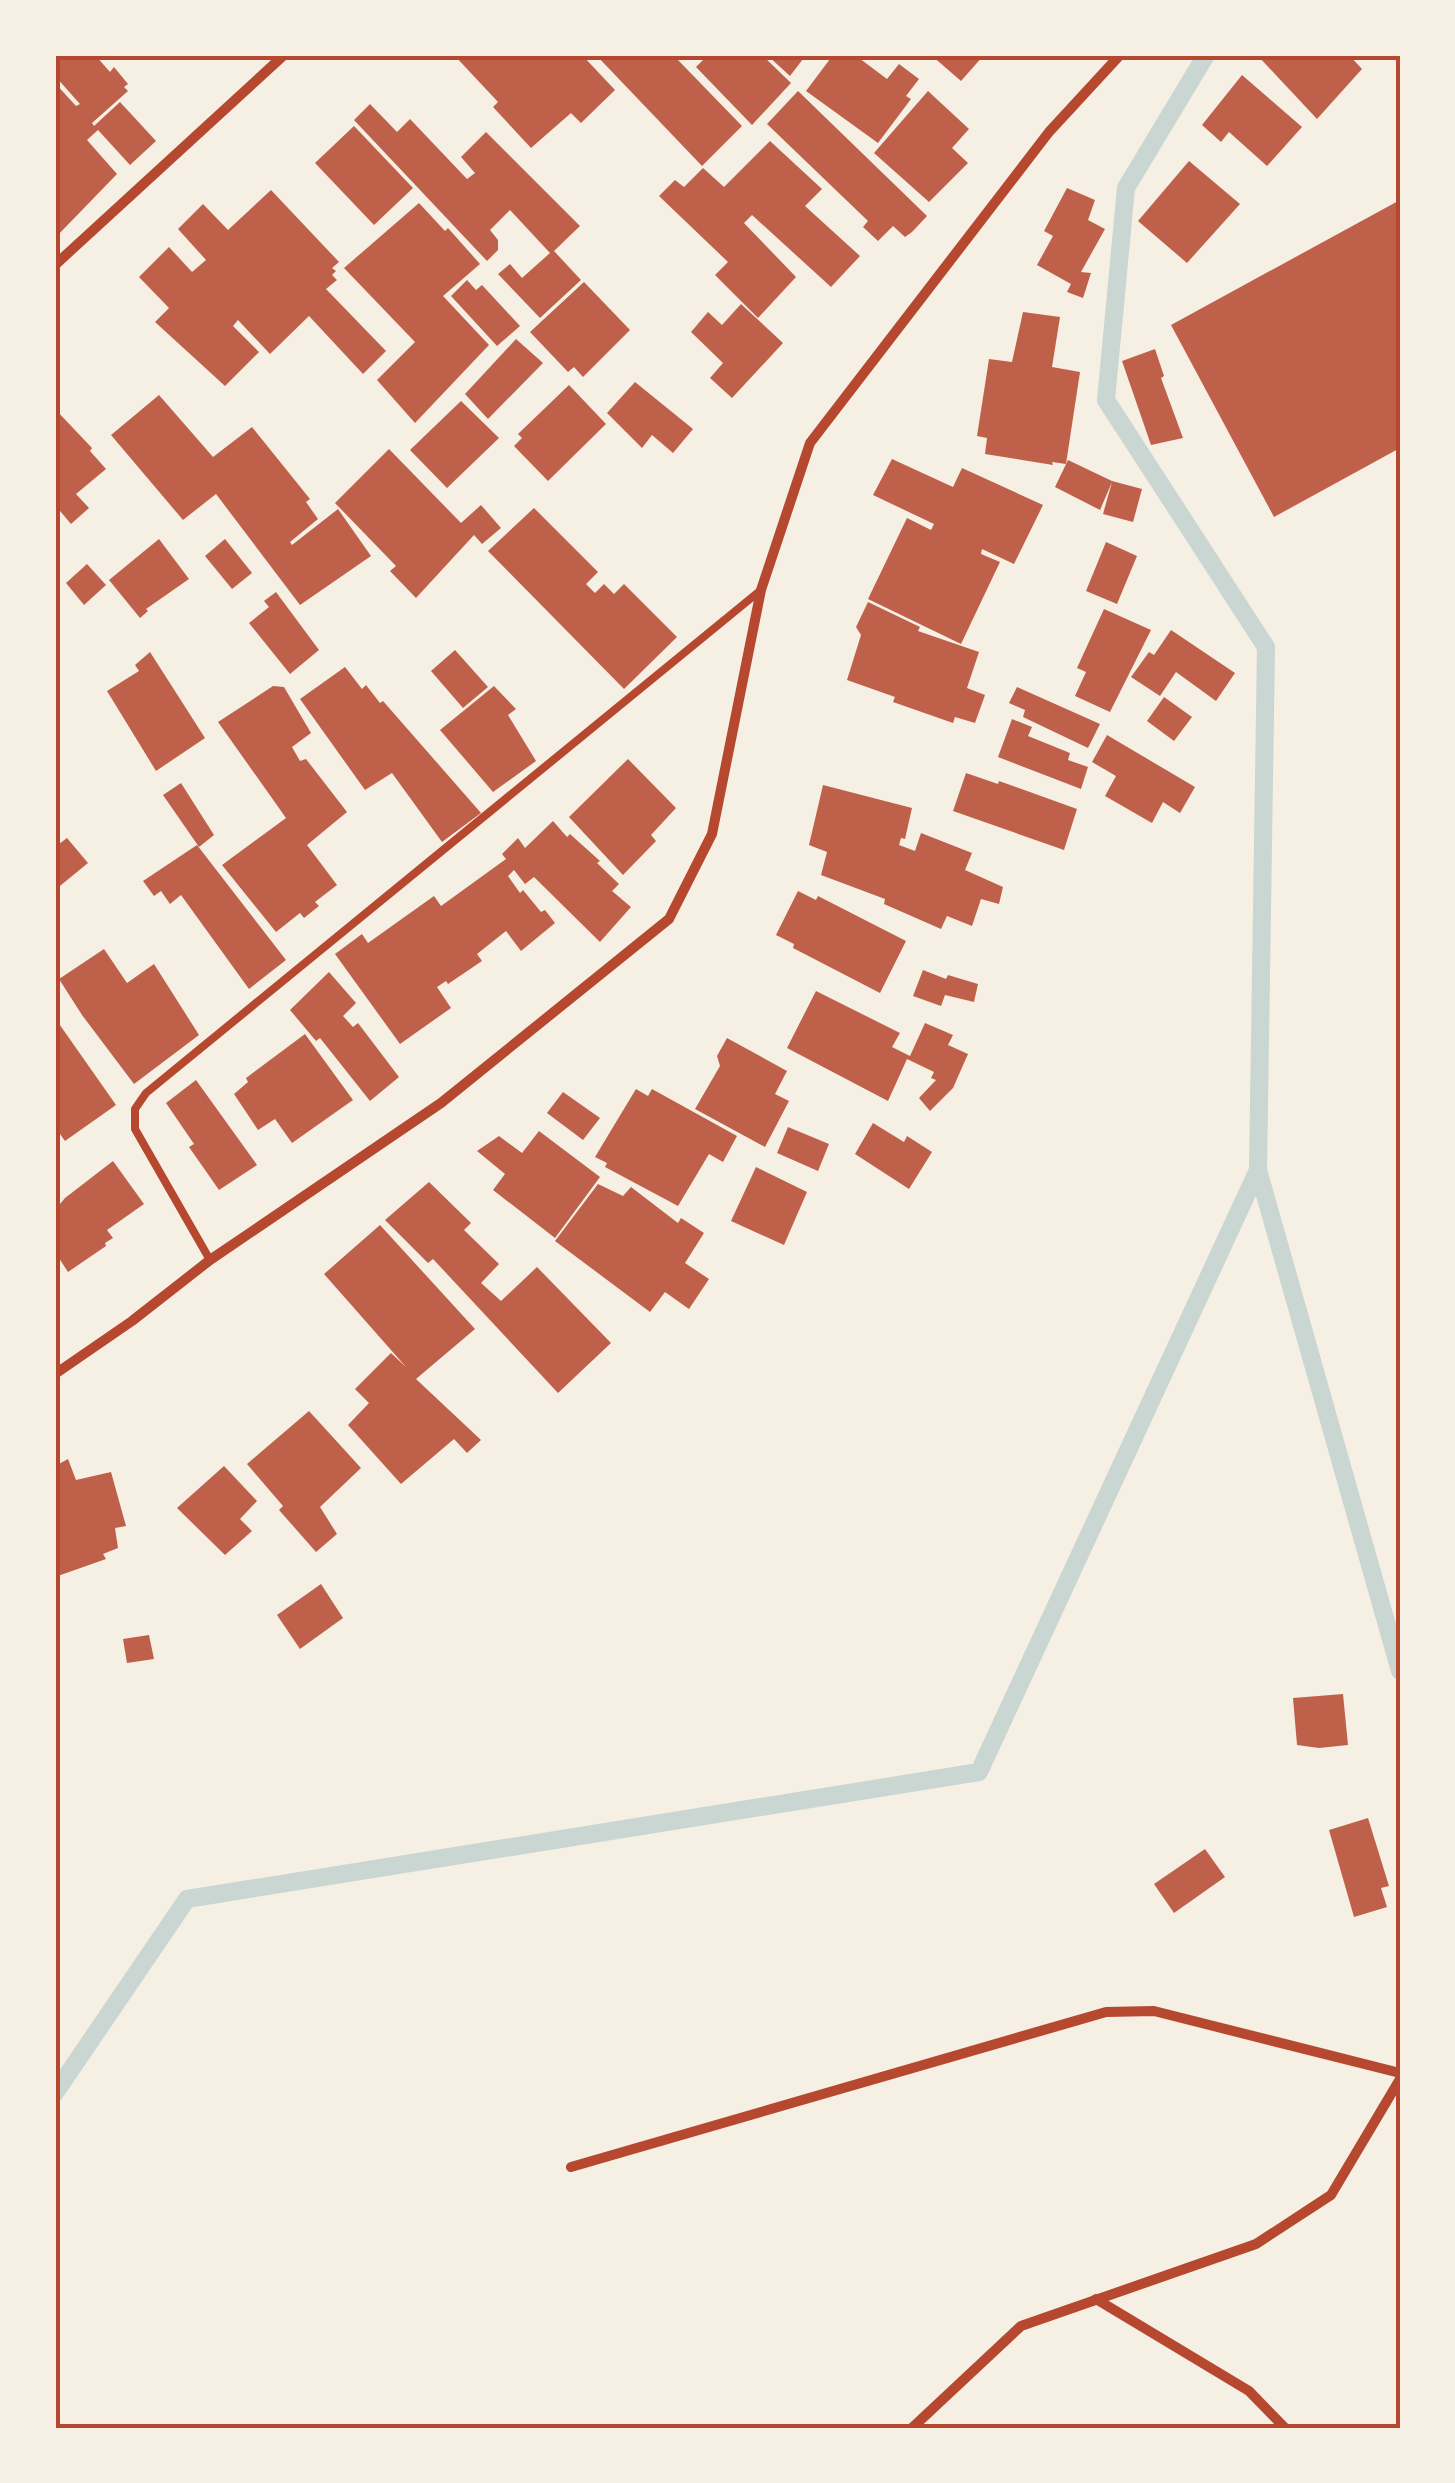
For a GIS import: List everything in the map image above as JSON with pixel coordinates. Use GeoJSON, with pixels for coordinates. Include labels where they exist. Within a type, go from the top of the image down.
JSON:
{"type":"FeatureCollection","features":[{"type":"Feature","properties":{"kind":"street"},"geometry":{"type":"LineString","coordinates":[[55,265],[284,55]]}},
{"type":"Feature","properties":{"kind":"street"},"geometry":{"type":"LineString","coordinates":[[55,1374],[210,1260],[440,1103],[670,919],[712,834],[761,590],[810,443],[1048,132],[1120,55]]}},
{"type":"Feature","properties":{"kind":"street"},"geometry":{"type":"LineString","coordinates":[[571,2167],[1106,2012],[1154,2011],[1400,2076],[1331,2194],[1256,2244],[1021,2326],[912,2428]]}},
{"type":"Feature","properties":{"kind":"street"},"geometry":{"type":"LineString","coordinates":[[1096,2300],[1249,2390],[1286,2428]]}},
{"type":"Feature","properties":{"kind":"lane"},"geometry":{"type":"LineString","coordinates":[[210,1260],[136,1130],[135,1109],[146,1092],[761,590]]}},
{"type":"Feature","properties":{"kind":"building"},"geometry":{"type":"Polygon","coordinates":[[[55,55],[95,55],[110,72],[114,67],[128,84],[124,87],[128,91],[92,123],[94,126],[120,102],[156,141],[130,165],[98,130],[87,140],[117,174],[55,238],[55,83],[76,106],[80,104],[55,76],[55,55]]]}},
{"type":"Feature","properties":{"kind":"building"},"geometry":{"type":"Polygon","coordinates":[[[454,55],[582,55],[615,90],[581,123],[571,113],[531,148],[493,107],[498,102],[454,55]]]}},
{"type":"Feature","properties":{"kind":"building"},"geometry":{"type":"Polygon","coordinates":[[[596,55],[677,55],[742,126],[702,166],[596,55]]]}},
{"type":"Feature","properties":{"kind":"building"},"geometry":{"type":"Polygon","coordinates":[[[708,55],[762,55],[791,83],[752,125],[696,67],[708,55]]]}},
{"type":"Feature","properties":{"kind":"building"},"geometry":{"type":"Polygon","coordinates":[[[767,55],[806,55],[790,76],[767,55]]]}},
{"type":"Feature","properties":{"kind":"building"},"geometry":{"type":"Polygon","coordinates":[[[833,55],[855,55],[887,79],[899,64],[919,79],[906,96],[911,99],[878,143],[806,91],[833,55]]]}},
{"type":"Feature","properties":{"kind":"building"},"geometry":{"type":"Polygon","coordinates":[[[931,55],[984,55],[961,81],[931,55]]]}},
{"type":"Feature","properties":{"kind":"building"},"geometry":{"type":"Polygon","coordinates":[[[1257,55],[1349,55],[1362,69],[1317,119],[1257,55]]]}},
{"type":"Feature","properties":{"kind":"building"},"geometry":{"type":"Polygon","coordinates":[[[1242,75],[1302,127],[1267,166],[1229,132],[1221,142],[1202,125],[1242,75]]]}},
{"type":"Feature","properties":{"kind":"building"},"geometry":{"type":"Polygon","coordinates":[[[798,91],[927,216],[912,232],[905,237],[893,226],[878,241],[863,227],[868,221],[767,124],[798,91]]]}},
{"type":"Feature","properties":{"kind":"building"},"geometry":{"type":"Polygon","coordinates":[[[928,91],[969,129],[952,148],[968,163],[929,202],[874,153],[928,91]]]}},
{"type":"Feature","properties":{"kind":"building"},"geometry":{"type":"Polygon","coordinates":[[[370,104],[397,132],[410,119],[467,179],[475,173],[461,157],[486,132],[580,226],[554,251],[581,280],[540,318],[498,274],[510,264],[522,278],[550,253],[510,210],[490,230],[498,240],[498,250],[487,261],[354,120],[370,104]]]}},
{"type":"Feature","properties":{"kind":"building"},"geometry":{"type":"Polygon","coordinates":[[[354,126],[413,188],[374,225],[315,163],[354,126]]]}},
{"type":"Feature","properties":{"kind":"building"},"geometry":{"type":"Polygon","coordinates":[[[770,141],[822,189],[805,206],[860,256],[831,287],[752,215],[744,223],[796,277],[758,318],[715,275],[728,262],[659,196],[675,180],[684,187],[703,168],[724,187],[770,141]]]}},
{"type":"Feature","properties":{"kind":"building"},"geometry":{"type":"Polygon","coordinates":[[[1189,161],[1240,204],[1187,263],[1138,221],[1189,161]]]}},
{"type":"Feature","properties":{"kind":"building"},"geometry":{"type":"Polygon","coordinates":[[[1067,188],[1095,200],[1088,220],[1105,229],[1081,272],[1091,273],[1083,298],[1067,292],[1071,284],[1037,265],[1053,236],[1044,231],[1067,188]]]}},
{"type":"Feature","properties":{"kind":"building"},"geometry":{"type":"Polygon","coordinates":[[[271,190],[339,262],[332,268],[337,280],[326,289],[386,351],[363,374],[309,316],[270,354],[238,320],[233,326],[259,352],[225,386],[155,322],[169,308],[139,277],[169,247],[192,272],[206,260],[178,229],[203,204],[228,230],[271,190]]]}},
{"type":"Feature","properties":{"kind":"building"},"geometry":{"type":"Polygon","coordinates":[[[1400,200],[1400,448],[1274,517],[1171,325],[1400,200]]]}},
{"type":"Feature","properties":{"kind":"building"},"geometry":{"type":"Polygon","coordinates":[[[419,203],[480,264],[443,296],[489,345],[415,423],[377,380],[415,342],[344,268],[419,203]]]}},
{"type":"Feature","properties":{"kind":"building"},"geometry":{"type":"Polygon","coordinates":[[[467,280],[476,290],[482,285],[520,326],[497,346],[451,296],[467,280]]]}},
{"type":"Feature","properties":{"kind":"building"},"geometry":{"type":"Polygon","coordinates":[[[584,282],[630,330],[583,377],[574,367],[568,372],[530,332],[584,282]]]}},
{"type":"Feature","properties":{"kind":"building"},"geometry":{"type":"Polygon","coordinates":[[[741,304],[783,343],[732,398],[710,378],[723,363],[691,332],[708,312],[722,325],[741,304]]]}},
{"type":"Feature","properties":{"kind":"building"},"geometry":{"type":"Polygon","coordinates":[[[1023,312],[1060,317],[1052,367],[1080,372],[1066,464],[985,454],[987,438],[977,436],[989,359],[1012,362],[1023,312]]]}},
{"type":"Feature","properties":{"kind":"building"},"geometry":{"type":"Polygon","coordinates":[[[516,339],[543,363],[488,419],[465,394],[516,339]]]}},
{"type":"Feature","properties":{"kind":"building"},"geometry":{"type":"Polygon","coordinates":[[[1155,349],[1183,438],[1151,445],[1122,361],[1155,349]]]}},
{"type":"Feature","properties":{"kind":"building"},"geometry":{"type":"Polygon","coordinates":[[[635,382],[693,429],[673,453],[652,435],[642,448],[607,413],[635,382]]]}},
{"type":"Feature","properties":{"kind":"building"},"geometry":{"type":"Polygon","coordinates":[[[569,385],[606,424],[548,481],[514,446],[522,438],[518,434],[569,385]]]}},
{"type":"Feature","properties":{"kind":"building"},"geometry":{"type":"Polygon","coordinates":[[[159,395],[213,457],[252,427],[310,499],[306,502],[318,519],[290,542],[292,545],[338,509],[371,556],[300,605],[216,494],[183,520],[111,435],[159,395]]]}},
{"type":"Feature","properties":{"kind":"building"},"geometry":{"type":"Polygon","coordinates":[[[461,401],[499,438],[447,488],[410,450],[461,401]]]}},
{"type":"Feature","properties":{"kind":"building"},"geometry":{"type":"Polygon","coordinates":[[[55,409],[106,469],[76,494],[89,508],[71,524],[55,505],[55,409]]]}},
{"type":"Feature","properties":{"kind":"building"},"geometry":{"type":"Polygon","coordinates":[[[389,449],[461,523],[481,505],[501,528],[482,544],[474,535],[416,598],[390,571],[396,566],[335,503],[389,449]]]}},
{"type":"Feature","properties":{"kind":"building"},"geometry":{"type":"Polygon","coordinates":[[[892,459],[953,487],[962,468],[1043,505],[1014,564],[982,549],[981,554],[1000,562],[961,644],[868,599],[907,518],[931,530],[934,524],[873,495],[892,459]]]}},
{"type":"Feature","properties":{"kind":"building"},"geometry":{"type":"Polygon","coordinates":[[[1068,460],[1112,481],[1142,489],[1133,522],[1103,514],[1112,482],[1100,510],[1055,487],[1068,460]]]}},
{"type":"Feature","properties":{"kind":"building"},"geometry":{"type":"Polygon","coordinates":[[[534,508],[598,572],[586,584],[595,593],[604,584],[614,594],[624,584],[677,637],[624,689],[488,551],[534,508]]]}},
{"type":"Feature","properties":{"kind":"building"},"geometry":{"type":"Polygon","coordinates":[[[159,539],[189,579],[146,609],[140,618],[109,580],[159,539]]]}},
{"type":"Feature","properties":{"kind":"building"},"geometry":{"type":"Polygon","coordinates":[[[225,539],[252,573],[232,589],[205,556],[225,539]]]}},
{"type":"Feature","properties":{"kind":"building"},"geometry":{"type":"Polygon","coordinates":[[[1106,542],[1137,556],[1117,604],[1086,591],[1106,542]]]}},
{"type":"Feature","properties":{"kind":"building"},"geometry":{"type":"Polygon","coordinates":[[[87,564],[106,585],[84,605],[66,583],[87,564]]]}},
{"type":"Feature","properties":{"kind":"building"},"geometry":{"type":"Polygon","coordinates":[[[276,592],[319,650],[290,674],[249,623],[269,607],[264,601],[276,592]]]}},
{"type":"Feature","properties":{"kind":"building"},"geometry":{"type":"Polygon","coordinates":[[[868,602],[920,627],[918,631],[979,652],[967,688],[985,695],[975,723],[955,717],[953,723],[893,702],[895,697],[847,680],[861,635],[856,627],[868,602]]]}},
{"type":"Feature","properties":{"kind":"building"},"geometry":{"type":"Polygon","coordinates":[[[1104,609],[1151,630],[1110,712],[1075,696],[1086,672],[1077,668],[1104,609]]]}},
{"type":"Feature","properties":{"kind":"building"},"geometry":{"type":"Polygon","coordinates":[[[1171,630],[1235,673],[1216,701],[1176,672],[1160,696],[1131,677],[1149,652],[1154,655],[1171,630]]]}},
{"type":"Feature","properties":{"kind":"building"},"geometry":{"type":"Polygon","coordinates":[[[455,650],[488,687],[463,708],[431,671],[455,650]]]}},
{"type":"Feature","properties":{"kind":"building"},"geometry":{"type":"Polygon","coordinates":[[[150,652],[205,738],[156,771],[107,691],[139,671],[135,665],[150,652]]]}},
{"type":"Feature","properties":{"kind":"building"},"geometry":{"type":"Polygon","coordinates":[[[345,667],[362,689],[366,685],[380,703],[383,701],[481,813],[442,842],[392,773],[365,790],[300,699],[345,667]]]}},
{"type":"Feature","properties":{"kind":"building"},"geometry":{"type":"Polygon","coordinates":[[[273,686],[284,687],[311,733],[292,747],[300,761],[306,759],[347,812],[307,845],[337,885],[315,902],[319,906],[304,918],[300,913],[276,932],[222,865],[286,818],[218,722],[273,686]]]}},
{"type":"Feature","properties":{"kind":"building"},"geometry":{"type":"Polygon","coordinates":[[[494,686],[516,709],[508,715],[536,761],[493,792],[440,730],[494,686]]]}},
{"type":"Feature","properties":{"kind":"building"},"geometry":{"type":"Polygon","coordinates":[[[1017,687],[1100,724],[1088,748],[1023,717],[1025,710],[1009,703],[1017,687]]]}},
{"type":"Feature","properties":{"kind":"building"},"geometry":{"type":"Polygon","coordinates":[[[1164,697],[1192,717],[1174,741],[1147,721],[1164,697]]]}},
{"type":"Feature","properties":{"kind":"building"},"geometry":{"type":"Polygon","coordinates":[[[1012,719],[1032,727],[1028,736],[1070,753],[1068,760],[1088,767],[1081,789],[998,757],[1012,719]]]}},
{"type":"Feature","properties":{"kind":"building"},"geometry":{"type":"Polygon","coordinates":[[[1107,735],[1195,787],[1180,813],[1163,802],[1152,823],[1105,796],[1116,776],[1092,762],[1107,735]]]}},
{"type":"Feature","properties":{"kind":"building"},"geometry":{"type":"Polygon","coordinates":[[[628,759],[676,808],[651,835],[656,841],[623,875],[569,817],[628,759]]]}},
{"type":"Feature","properties":{"kind":"building"},"geometry":{"type":"Polygon","coordinates":[[[966,773],[1077,809],[1064,850],[953,811],[966,773]]]}},
{"type":"Feature","properties":{"kind":"building"},"geometry":{"type":"Polygon","coordinates":[[[181,783],[214,835],[199,847],[163,795],[181,783]]]}},
{"type":"Feature","properties":{"kind":"building"},"geometry":{"type":"Polygon","coordinates":[[[823,785],[912,808],[905,839],[901,838],[899,845],[915,851],[921,833],[972,853],[965,870],[1003,887],[999,904],[981,899],[972,926],[947,916],[941,929],[884,904],[885,899],[821,875],[827,852],[809,845],[823,785]]]}},
{"type":"Feature","properties":{"kind":"building"},"geometry":{"type":"Polygon","coordinates":[[[553,821],[567,837],[570,834],[600,861],[597,863],[619,884],[612,891],[631,907],[600,942],[534,877],[525,884],[514,870],[508,876],[520,893],[523,890],[555,923],[521,951],[506,931],[477,954],[482,961],[437,987],[451,1008],[400,1044],[335,954],[362,934],[368,943],[434,896],[441,906],[506,859],[502,854],[518,838],[525,848],[553,821]]]}},
{"type":"Feature","properties":{"kind":"building"},"geometry":{"type":"Polygon","coordinates":[[[67,838],[88,863],[55,890],[55,847],[67,838]]]}},
{"type":"Feature","properties":{"kind":"building"},"geometry":{"type":"Polygon","coordinates":[[[197,845],[286,960],[249,989],[181,895],[170,904],[161,891],[154,896],[143,881],[197,845]]]}},
{"type":"Feature","properties":{"kind":"building"},"geometry":{"type":"Polygon","coordinates":[[[798,891],[816,900],[818,896],[906,941],[880,993],[793,948],[794,944],[776,935],[798,891]]]}},
{"type":"Feature","properties":{"kind":"building"},"geometry":{"type":"Polygon","coordinates":[[[104,949],[127,983],[154,964],[199,1035],[134,1084],[59,979],[104,949]]]}},
{"type":"Feature","properties":{"kind":"building"},"geometry":{"type":"Polygon","coordinates":[[[923,970],[946,979],[948,975],[978,984],[974,1002],[945,995],[941,1006],[913,996],[923,970]]]}},
{"type":"Feature","properties":{"kind":"building"},"geometry":{"type":"Polygon","coordinates":[[[329,972],[356,1003],[343,1016],[353,1027],[358,1023],[399,1077],[370,1101],[320,1038],[316,1041],[290,1010],[329,972]]]}},
{"type":"Feature","properties":{"kind":"building"},"geometry":{"type":"Polygon","coordinates":[[[816,991],[900,1033],[892,1047],[910,1056],[925,1023],[953,1035],[948,1045],[968,1054],[953,1088],[930,1111],[919,1098],[936,1080],[931,1078],[934,1072],[907,1059],[888,1101],[787,1048],[816,991]]]}},
{"type":"Feature","properties":{"kind":"building"},"geometry":{"type":"Polygon","coordinates":[[[55,1018],[116,1105],[65,1141],[55,1127],[55,1018]]]}},
{"type":"Feature","properties":{"kind":"building"},"geometry":{"type":"Polygon","coordinates":[[[305,1034],[353,1100],[292,1143],[275,1119],[258,1130],[234,1094],[248,1082],[246,1078],[305,1034]]]}},
{"type":"Feature","properties":{"kind":"building"},"geometry":{"type":"Polygon","coordinates":[[[727,1038],[787,1071],[775,1094],[789,1101],[765,1147],[695,1109],[720,1066],[717,1056],[727,1038]]]}},
{"type":"Feature","properties":{"kind":"building"},"geometry":{"type":"Polygon","coordinates":[[[196,1080],[257,1165],[219,1190],[189,1147],[194,1144],[166,1103],[196,1080]]]}},
{"type":"Feature","properties":{"kind":"building"},"geometry":{"type":"Polygon","coordinates":[[[636,1089],[648,1096],[652,1089],[737,1136],[723,1162],[709,1154],[678,1206],[605,1167],[607,1163],[595,1157],[636,1089]]]}},
{"type":"Feature","properties":{"kind":"building"},"geometry":{"type":"Polygon","coordinates":[[[563,1092],[600,1118],[583,1140],[547,1113],[563,1092]]]}},
{"type":"Feature","properties":{"kind":"building"},"geometry":{"type":"Polygon","coordinates":[[[873,1123],[904,1142],[907,1136],[932,1152],[909,1189],[855,1154],[873,1123]]]}},
{"type":"Feature","properties":{"kind":"building"},"geometry":{"type":"Polygon","coordinates":[[[788,1127],[829,1144],[818,1171],[777,1153],[788,1127]]]}},
{"type":"Feature","properties":{"kind":"building"},"geometry":{"type":"Polygon","coordinates":[[[539,1131],[600,1177],[555,1238],[493,1190],[505,1174],[477,1151],[499,1136],[522,1153],[539,1131]]]}},
{"type":"Feature","properties":{"kind":"building"},"geometry":{"type":"Polygon","coordinates":[[[113,1161],[144,1204],[107,1230],[113,1238],[106,1246],[68,1272],[55,1252],[55,1210],[113,1161]]]}},
{"type":"Feature","properties":{"kind":"building"},"geometry":{"type":"Polygon","coordinates":[[[756,1167],[807,1192],[784,1245],[731,1221],[756,1167]]]}},
{"type":"Feature","properties":{"kind":"building"},"geometry":{"type":"Polygon","coordinates":[[[429,1182],[471,1223],[464,1230],[499,1264],[481,1283],[501,1301],[537,1267],[611,1343],[558,1393],[433,1259],[428,1263],[385,1220],[429,1182]]]}},
{"type":"Feature","properties":{"kind":"building"},"geometry":{"type":"Polygon","coordinates":[[[598,1184],[623,1196],[631,1187],[678,1223],[681,1218],[704,1233],[685,1263],[709,1279],[689,1309],[665,1292],[650,1312],[555,1241],[598,1184]]]}},
{"type":"Feature","properties":{"kind":"building"},"geometry":{"type":"Polygon","coordinates":[[[380,1225],[475,1329],[416,1379],[481,1440],[467,1453],[454,1439],[401,1484],[348,1425],[369,1403],[355,1389],[391,1353],[406,1367],[324,1274],[380,1225]]]}},
{"type":"Feature","properties":{"kind":"building"},"geometry":{"type":"Polygon","coordinates":[[[309,1411],[361,1468],[320,1507],[337,1534],[316,1552],[279,1510],[283,1506],[247,1464],[309,1411]]]}},
{"type":"Feature","properties":{"kind":"building"},"geometry":{"type":"Polygon","coordinates":[[[68,1459],[76,1480],[111,1472],[126,1526],[115,1528],[118,1548],[103,1554],[106,1559],[55,1577],[55,1466],[68,1459]]]}},
{"type":"Feature","properties":{"kind":"building"},"geometry":{"type":"Polygon","coordinates":[[[224,1466],[257,1501],[240,1519],[252,1531],[225,1555],[177,1508],[224,1466]]]}},
{"type":"Feature","properties":{"kind":"building"},"geometry":{"type":"Polygon","coordinates":[[[321,1584],[343,1618],[300,1649],[277,1615],[321,1584]]]}},
{"type":"Feature","properties":{"kind":"building"},"geometry":{"type":"Polygon","coordinates":[[[149,1635],[154,1659],[127,1663],[123,1639],[149,1635]]]}},
{"type":"Feature","properties":{"kind":"building"},"geometry":{"type":"Polygon","coordinates":[[[1343,1694],[1348,1745],[1297,1745],[1293,1698],[1343,1694]]]}},
{"type":"Feature","properties":{"kind":"building"},"geometry":{"type":"Polygon","coordinates":[[[1368,1818],[1389,1886],[1381,1888],[1387,1907],[1354,1917],[1329,1830],[1368,1818]]]}},
{"type":"Feature","properties":{"kind":"building"},"geometry":{"type":"Polygon","coordinates":[[[1205,1849],[1225,1877],[1174,1913],[1154,1884],[1205,1849]]]}},
{"type":"Feature","properties":{"kind":"waterway"},"geometry":{"type":"LineString","coordinates":[[1206,55],[1126,188],[1106,400],[1266,647],[1258,1170],[1400,1671]]}},
{"type":"Feature","properties":{"kind":"waterway"},"geometry":{"type":"LineString","coordinates":[[55,2093],[187,1899],[979,1772],[1258,1170]]}}]}
